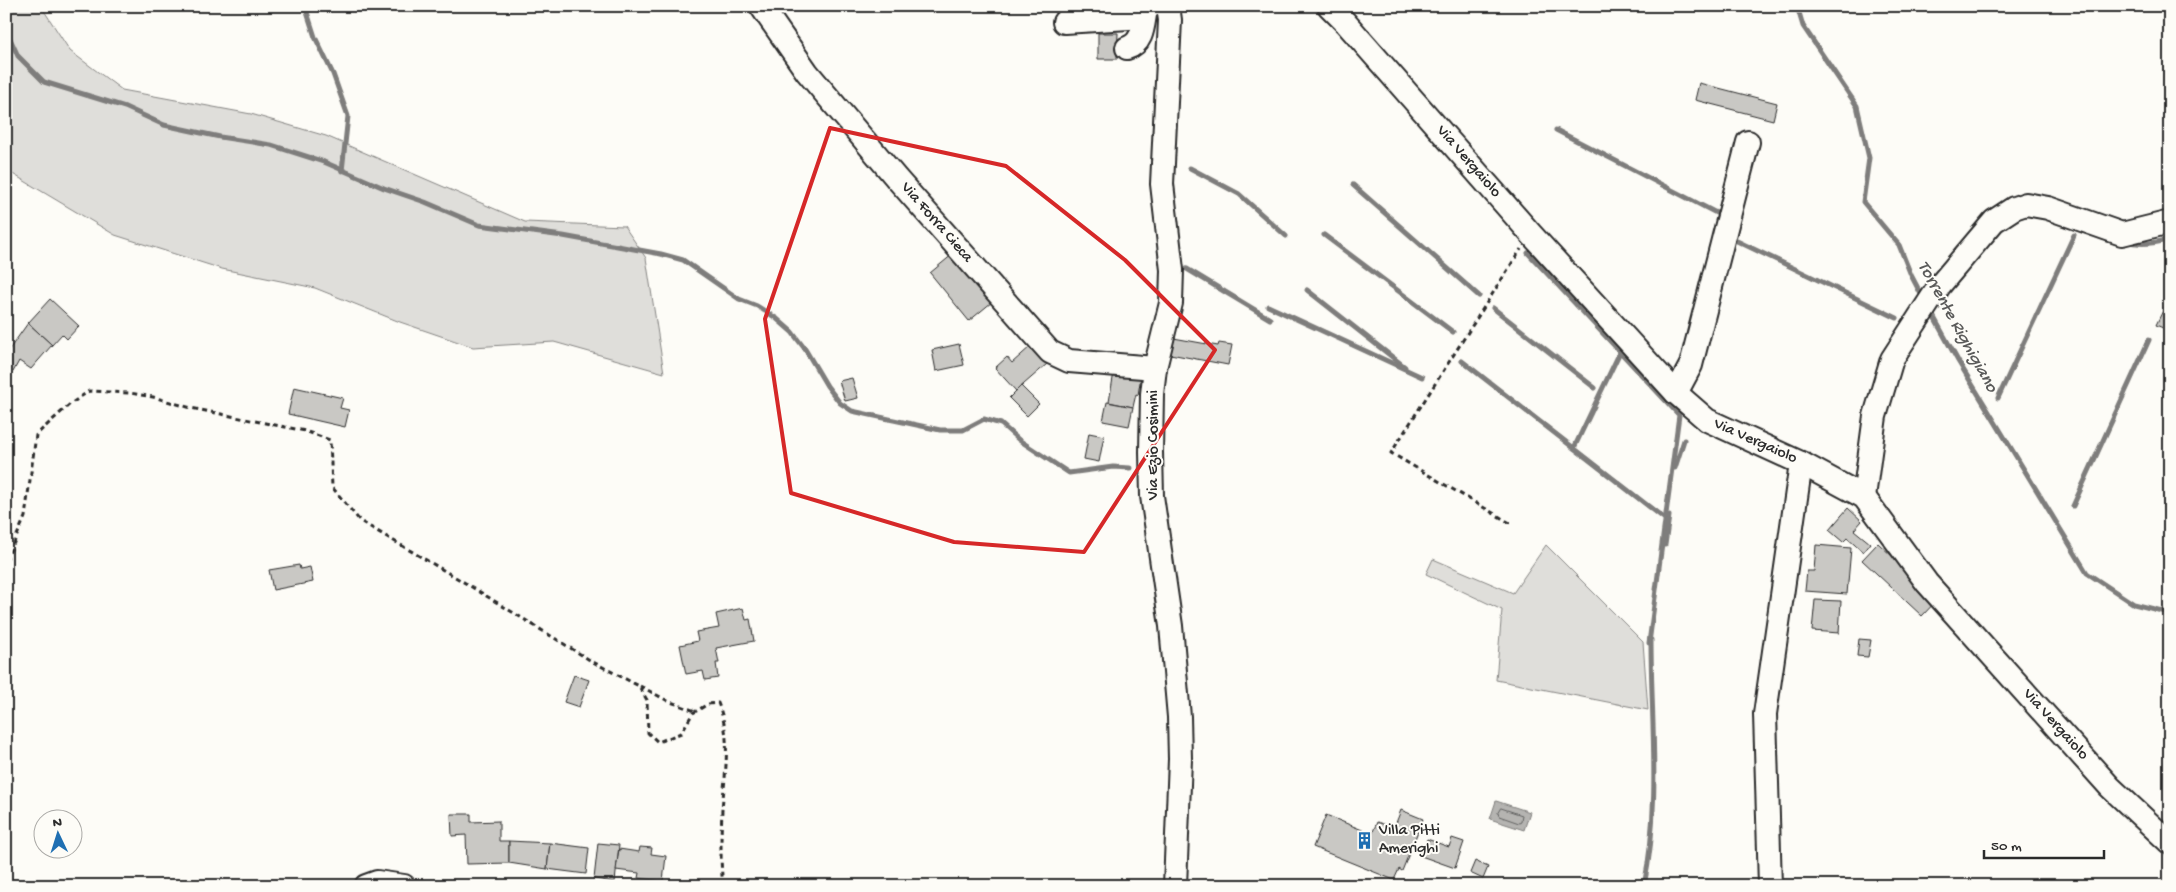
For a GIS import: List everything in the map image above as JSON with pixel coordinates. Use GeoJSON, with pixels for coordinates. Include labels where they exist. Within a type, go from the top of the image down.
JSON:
{"type":"FeatureCollection","features":[{"type":"Feature","properties":{"kind":"street","name":"Via Forra Cieca"},"geometry":{"type":"LineString","coordinates":[[761,6],[813,79],[897,179],[1050,352],[1070,361],[1155,368]]}},
{"type":"Feature","properties":{"kind":"street","name":"Via Vergaiolo"},"geometry":{"type":"LineString","coordinates":[[1328,6],[1345,22],[1531,234],[1676,393],[1707,420],[1802,463],[1864,497],[1927,583],[2110,787],[2170,843]]}},
{"type":"Feature","properties":{"kind":"street","name":"Via Ezio Cosimini"},"geometry":{"type":"LineString","coordinates":[[1155,7],[1170,20],[1162,184],[1172,270],[1171,303],[1155,368],[1151,414],[1152,496],[1171,626],[1179,717],[1180,759],[1174,886]]}},
{"type":"Feature","properties":{"kind":"street"},"geometry":{"type":"LineString","coordinates":[[1064,22],[1129,18],[1155,7]]}},
{"type":"Feature","properties":{"kind":"street"},"geometry":{"type":"LineString","coordinates":[[1127,48],[1133,46],[1139,40],[1155,7]]}},
{"type":"Feature","properties":{"kind":"street"},"geometry":{"type":"LineString","coordinates":[[1676,393],[1691,366],[1748,142]]}},
{"type":"Feature","properties":{"kind":"street"},"geometry":{"type":"LineString","coordinates":[[1864,497],[1875,416],[1892,360],[1940,285],[1994,221],[2014,208],[2026,204],[2048,208],[2122,234],[2170,222]]}},
{"type":"Feature","properties":{"kind":"street"},"geometry":{"type":"LineString","coordinates":[[1770,886],[1766,714],[1802,463]]}},
{"type":"Feature","properties":{"kind":"street"},"geometry":{"type":"LineString","coordinates":[[366,886],[377,882],[404,886]]}},
{"type":"Feature","properties":{"kind":"path"},"geometry":{"type":"LineString","coordinates":[[1510,523],[1391,453],[1531,234]]}},
{"type":"Feature","properties":{"kind":"path"},"geometry":{"type":"LineString","coordinates":[[6,561],[25,517],[36,436],[69,405],[89,391],[130,393],[153,397],[200,410],[305,431],[330,440],[332,487],[360,521],[468,584],[593,662],[668,701],[696,711]]}},
{"type":"Feature","properties":{"kind":"path"},"geometry":{"type":"LineString","coordinates":[[639,686],[647,700],[648,733],[658,742],[681,733],[696,711],[708,704],[718,703],[725,721],[726,750],[720,857],[723,886]]}},
{"type":"Feature","properties":{"kind":"highlighted area"},"geometry":{"type":"Polygon","coordinates":[[[830,128],[1006,166],[1125,260],[1215,350],[1084,552],[954,542],[791,493],[765,319],[830,128]]]}},
{"type":"Feature","properties":{"kind":"shaded area"},"geometry":{"type":"Polygon","coordinates":[[[6,6],[41,6],[70,51],[122,90],[251,114],[326,136],[525,222],[624,226],[646,258],[664,373],[554,342],[473,347],[400,322],[315,288],[222,269],[115,235],[6,170],[6,6]]]}},
{"type":"Feature","properties":{"kind":"shaded area"},"geometry":{"type":"Polygon","coordinates":[[[1546,545],[1643,642],[1648,710],[1496,680],[1502,610],[1426,574],[1433,559],[1513,593],[1546,545]]]}},
{"type":"Feature","properties":{"kind":"water"},"geometry":{"type":"Polygon","coordinates":[[[1496,801],[1530,812],[1524,830],[1490,819],[1496,801]]]}},
{"type":"Feature","properties":{"kind":"building"},"geometry":{"type":"Polygon","coordinates":[[[1098,33],[1118,33],[1117,59],[1098,59],[1098,33]]]}},
{"type":"Feature","properties":{"kind":"building"},"geometry":{"type":"Polygon","coordinates":[[[1699,83],[1777,103],[1773,120],[1695,100],[1699,83]]]}},
{"type":"Feature","properties":{"kind":"building"},"geometry":{"type":"Polygon","coordinates":[[[953,254],[992,302],[969,321],[930,273],[953,254]]]}},
{"type":"Feature","properties":{"kind":"building"},"geometry":{"type":"Polygon","coordinates":[[[2170,296],[2170,331],[2156,325],[2170,296]]]}},
{"type":"Feature","properties":{"kind":"building"},"geometry":{"type":"Polygon","coordinates":[[[50,299],[79,326],[67,339],[62,334],[52,345],[28,323],[50,299]]]}},
{"type":"Feature","properties":{"kind":"building"},"geometry":{"type":"Polygon","coordinates":[[[28,323],[52,345],[31,369],[19,361],[13,372],[6,367],[6,354],[28,323]]]}},
{"type":"Feature","properties":{"kind":"building"},"geometry":{"type":"Polygon","coordinates":[[[1168,337],[1218,346],[1219,343],[1232,345],[1228,365],[1165,353],[1168,337]]]}},
{"type":"Feature","properties":{"kind":"building"},"geometry":{"type":"Polygon","coordinates":[[[959,344],[964,365],[936,371],[932,350],[959,344]]]}},
{"type":"Feature","properties":{"kind":"building"},"geometry":{"type":"Polygon","coordinates":[[[1031,346],[1047,364],[1016,391],[995,368],[1007,357],[1012,363],[1031,346]]]}},
{"type":"Feature","properties":{"kind":"building"},"geometry":{"type":"Polygon","coordinates":[[[1114,372],[1141,376],[1138,395],[1136,394],[1133,407],[1109,402],[1114,372]]]}},
{"type":"Feature","properties":{"kind":"building"},"geometry":{"type":"Polygon","coordinates":[[[852,378],[858,398],[845,401],[839,381],[852,378]]]}},
{"type":"Feature","properties":{"kind":"building"},"geometry":{"type":"Polygon","coordinates":[[[1021,386],[1039,404],[1027,416],[1009,398],[1021,386]]]}},
{"type":"Feature","properties":{"kind":"building"},"geometry":{"type":"Polygon","coordinates":[[[294,387],[343,398],[340,408],[349,410],[345,427],[288,414],[294,387]]]}},
{"type":"Feature","properties":{"kind":"building"},"geometry":{"type":"Polygon","coordinates":[[[1107,402],[1133,407],[1129,426],[1103,421],[1107,402]]]}},
{"type":"Feature","properties":{"kind":"building"},"geometry":{"type":"Polygon","coordinates":[[[1089,433],[1104,436],[1099,462],[1084,459],[1089,433]]]}},
{"type":"Feature","properties":{"kind":"building"},"geometry":{"type":"Polygon","coordinates":[[[1848,508],[1862,521],[1854,530],[1870,543],[1863,552],[1847,538],[1843,542],[1829,530],[1848,508]]]}},
{"type":"Feature","properties":{"kind":"building"},"geometry":{"type":"Polygon","coordinates":[[[1878,543],[1938,599],[1922,616],[1862,560],[1878,543]]]}},
{"type":"Feature","properties":{"kind":"building"},"geometry":{"type":"Polygon","coordinates":[[[1816,545],[1851,548],[1847,594],[1805,591],[1807,571],[1814,571],[1816,545]]]}},
{"type":"Feature","properties":{"kind":"building"},"geometry":{"type":"Polygon","coordinates":[[[299,565],[300,569],[310,567],[313,582],[273,590],[269,570],[299,565]]]}},
{"type":"Feature","properties":{"kind":"building"},"geometry":{"type":"Polygon","coordinates":[[[1815,600],[1841,601],[1839,633],[1812,631],[1815,600]]]}},
{"type":"Feature","properties":{"kind":"building"},"geometry":{"type":"Polygon","coordinates":[[[743,608],[746,620],[750,619],[754,641],[716,648],[719,663],[716,663],[718,678],[705,680],[703,671],[686,674],[680,645],[698,641],[696,632],[719,628],[716,614],[743,608]]]}},
{"type":"Feature","properties":{"kind":"building"},"geometry":{"type":"Polygon","coordinates":[[[1859,639],[1871,640],[1868,657],[1857,656],[1859,639]]]}},
{"type":"Feature","properties":{"kind":"building"},"geometry":{"type":"Polygon","coordinates":[[[574,675],[589,680],[579,707],[564,702],[574,675]]]}},
{"type":"Feature","properties":{"kind":"building","name":"Villa Pitti Amerighi"},"geometry":{"type":"Polygon","coordinates":[[[1401,810],[1423,819],[1402,871],[1399,869],[1394,880],[1313,847],[1326,815],[1372,834],[1377,822],[1394,828],[1401,810]]]}},
{"type":"Feature","properties":{"kind":"building"},"geometry":{"type":"Polygon","coordinates":[[[451,814],[471,814],[471,822],[499,821],[499,841],[509,841],[509,863],[467,864],[466,835],[452,836],[451,814]]]}},
{"type":"Feature","properties":{"kind":"building"},"geometry":{"type":"Polygon","coordinates":[[[1452,838],[1464,842],[1455,868],[1421,856],[1427,839],[1449,847],[1452,838]]]}},
{"type":"Feature","properties":{"kind":"building"},"geometry":{"type":"Polygon","coordinates":[[[509,841],[550,843],[547,869],[509,863],[509,841]]]}},
{"type":"Feature","properties":{"kind":"building"},"geometry":{"type":"Polygon","coordinates":[[[550,843],[589,848],[586,874],[547,869],[550,843]]]}},
{"type":"Feature","properties":{"kind":"building"},"geometry":{"type":"Polygon","coordinates":[[[598,843],[619,845],[615,882],[594,879],[598,843]]]}},
{"type":"Feature","properties":{"kind":"building"},"geometry":{"type":"Polygon","coordinates":[[[640,847],[652,848],[651,854],[666,856],[663,881],[638,878],[639,873],[616,870],[619,849],[639,852],[640,847]]]}},
{"type":"Feature","properties":{"kind":"building"},"geometry":{"type":"Polygon","coordinates":[[[1475,861],[1488,867],[1483,879],[1470,873],[1475,861]]]}},
{"type":"Feature","properties":{"kind":"waterway"},"geometry":{"type":"LineString","coordinates":[[305,6],[315,37],[333,74],[348,116],[342,171]]}},
{"type":"Feature","properties":{"kind":"waterway","name":"Torrente Righigiano"},"geometry":{"type":"LineString","coordinates":[[1797,6],[1803,26],[1857,106],[1869,158],[1863,202],[1899,245],[1923,298]]}},
{"type":"Feature","properties":{"kind":"waterway"},"geometry":{"type":"LineString","coordinates":[[6,30],[18,56],[44,82],[125,107],[164,125],[220,137],[271,145],[324,162],[479,225],[563,236],[661,254],[683,260],[739,299],[757,306],[776,318],[792,332],[805,349],[827,386],[840,403],[852,411],[940,430],[963,430],[984,419],[1001,424],[1019,440],[1069,473],[1113,467],[1130,468]]}},
{"type":"Feature","properties":{"kind":"waterway"},"geometry":{"type":"LineString","coordinates":[[1556,130],[1722,216]]}},
{"type":"Feature","properties":{"kind":"waterway"},"geometry":{"type":"LineString","coordinates":[[1190,168],[1239,194],[1286,236]]}},
{"type":"Feature","properties":{"kind":"waterway"},"geometry":{"type":"LineString","coordinates":[[1353,185],[1479,296]]}},
{"type":"Feature","properties":{"kind":"waterway"},"geometry":{"type":"LineString","coordinates":[[1324,235],[1453,332]]}},
{"type":"Feature","properties":{"kind":"waterway"},"geometry":{"type":"LineString","coordinates":[[1998,398],[2074,235]]}},
{"type":"Feature","properties":{"kind":"waterway"},"geometry":{"type":"LineString","coordinates":[[2126,241],[2148,243],[2170,239]]}},
{"type":"Feature","properties":{"kind":"waterway"},"geometry":{"type":"LineString","coordinates":[[1737,241],[1897,318]]}},
{"type":"Feature","properties":{"kind":"waterway"},"geometry":{"type":"LineString","coordinates":[[1528,253],[1679,415],[1649,643]]}},
{"type":"Feature","properties":{"kind":"waterway"},"geometry":{"type":"LineString","coordinates":[[1187,269],[1270,319]]}},
{"type":"Feature","properties":{"kind":"waterway"},"geometry":{"type":"LineString","coordinates":[[1307,290],[1405,367]]}},
{"type":"Feature","properties":{"kind":"waterway"},"geometry":{"type":"LineString","coordinates":[[1268,306],[1422,377]]}},
{"type":"Feature","properties":{"kind":"waterway"},"geometry":{"type":"LineString","coordinates":[[1493,308],[1595,388]]}},
{"type":"Feature","properties":{"kind":"waterway","name":"Torrente Righigiano"},"geometry":{"type":"LineString","coordinates":[[1931,312],[1958,361],[2087,573],[2134,604],[2170,613]]}},
{"type":"Feature","properties":{"kind":"waterway"},"geometry":{"type":"LineString","coordinates":[[2073,506],[2149,340]]}},
{"type":"Feature","properties":{"kind":"waterway"},"geometry":{"type":"LineString","coordinates":[[1574,448],[1620,352]]}},
{"type":"Feature","properties":{"kind":"waterway"},"geometry":{"type":"LineString","coordinates":[[1462,361],[1665,519]]}},
{"type":"Feature","properties":{"kind":"waterway"},"geometry":{"type":"LineString","coordinates":[[1675,468],[1684,440]]}},
{"type":"Feature","properties":{"kind":"waterway"},"geometry":{"type":"LineString","coordinates":[[1665,545],[1669,516]]}},
{"type":"Feature","properties":{"kind":"waterway"},"geometry":{"type":"LineString","coordinates":[[1644,886],[1649,855],[1654,794],[1651,640]]}},
{"type":"Feature","properties":{"kind":"place","name":"Villa Pitti Amerighi"},"geometry":{"type":"Point","coordinates":[1365,840]}}]}
